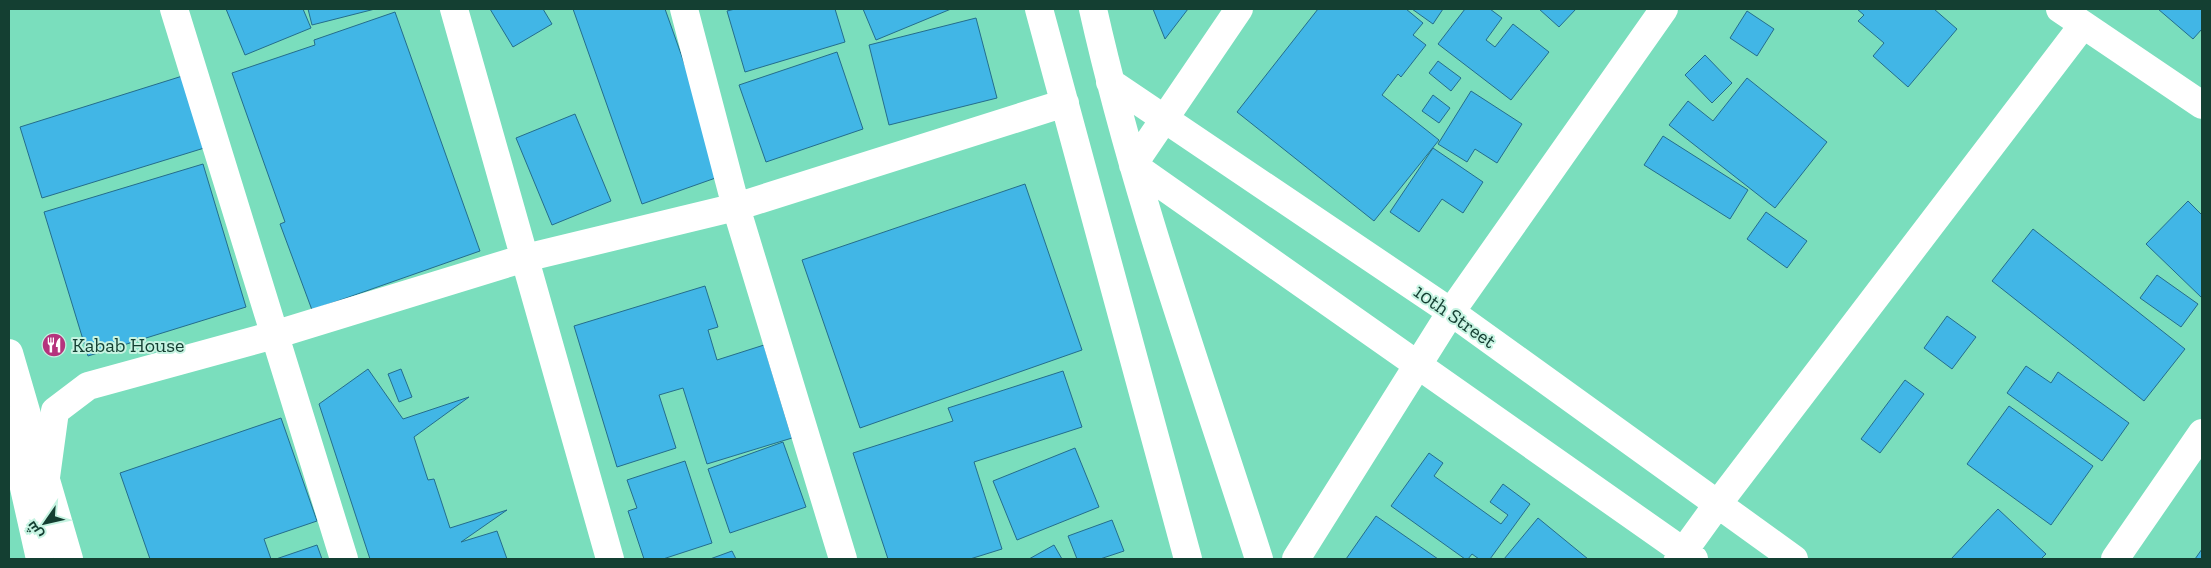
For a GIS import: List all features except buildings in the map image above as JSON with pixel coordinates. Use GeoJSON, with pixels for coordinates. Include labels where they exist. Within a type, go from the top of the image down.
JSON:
{"type":"FeatureCollection","features":[{"type":"Feature","properties":{"kind":"street"},"geometry":{"type":"LineString","coordinates":[[174,9],[344,559]]}},
{"type":"Feature","properties":{"kind":"street"},"geometry":{"type":"LineString","coordinates":[[454,9],[610,559]]}},
{"type":"Feature","properties":{"kind":"street"},"geometry":{"type":"LineString","coordinates":[[684,9],[736,206],[843,559]]}},
{"type":"Feature","properties":{"kind":"street"},"geometry":{"type":"LineString","coordinates":[[1039,9],[1188,559]]}},
{"type":"Feature","properties":{"kind":"street"},"geometry":{"type":"LineString","coordinates":[[1093,9],[1110,82],[1133,165],[1259,559]]}},
{"type":"Feature","properties":{"kind":"street"},"geometry":{"type":"LineString","coordinates":[[1133,165],[1239,9]]}},
{"type":"Feature","properties":{"kind":"street"},"geometry":{"type":"LineString","coordinates":[[1296,559],[1451,312],[1664,9]]}},
{"type":"Feature","properties":{"kind":"street"},"geometry":{"type":"LineString","coordinates":[[2060,9],[2202,105]]}},
{"type":"Feature","properties":{"kind":"street"},"geometry":{"type":"LineString","coordinates":[[1133,165],[1685,557],[1717,505],[2083,25]]}},
{"type":"Feature","properties":{"kind":"street","name":"10th Street"},"geometry":{"type":"LineString","coordinates":[[1110,82],[1163,120],[1451,312],[1794,559]]}},
{"type":"Feature","properties":{"kind":"street"},"geometry":{"type":"LineString","coordinates":[[46,478],[54,411],[88,386],[274,335],[525,258],[736,206],[1065,103]]}},
{"type":"Feature","properties":{"kind":"street"},"geometry":{"type":"LineString","coordinates":[[9,353],[69,559]]}},
{"type":"Feature","properties":{"kind":"street"},"geometry":{"type":"LineString","coordinates":[[9,421],[40,559]]}},
{"type":"Feature","properties":{"kind":"street"},"geometry":{"type":"LineString","coordinates":[[2115,559],[2202,433]]}},
{"type":"Feature","properties":{"kind":"place","name":"Kabab House"},"geometry":{"type":"Point","coordinates":[54,345]}}]}
